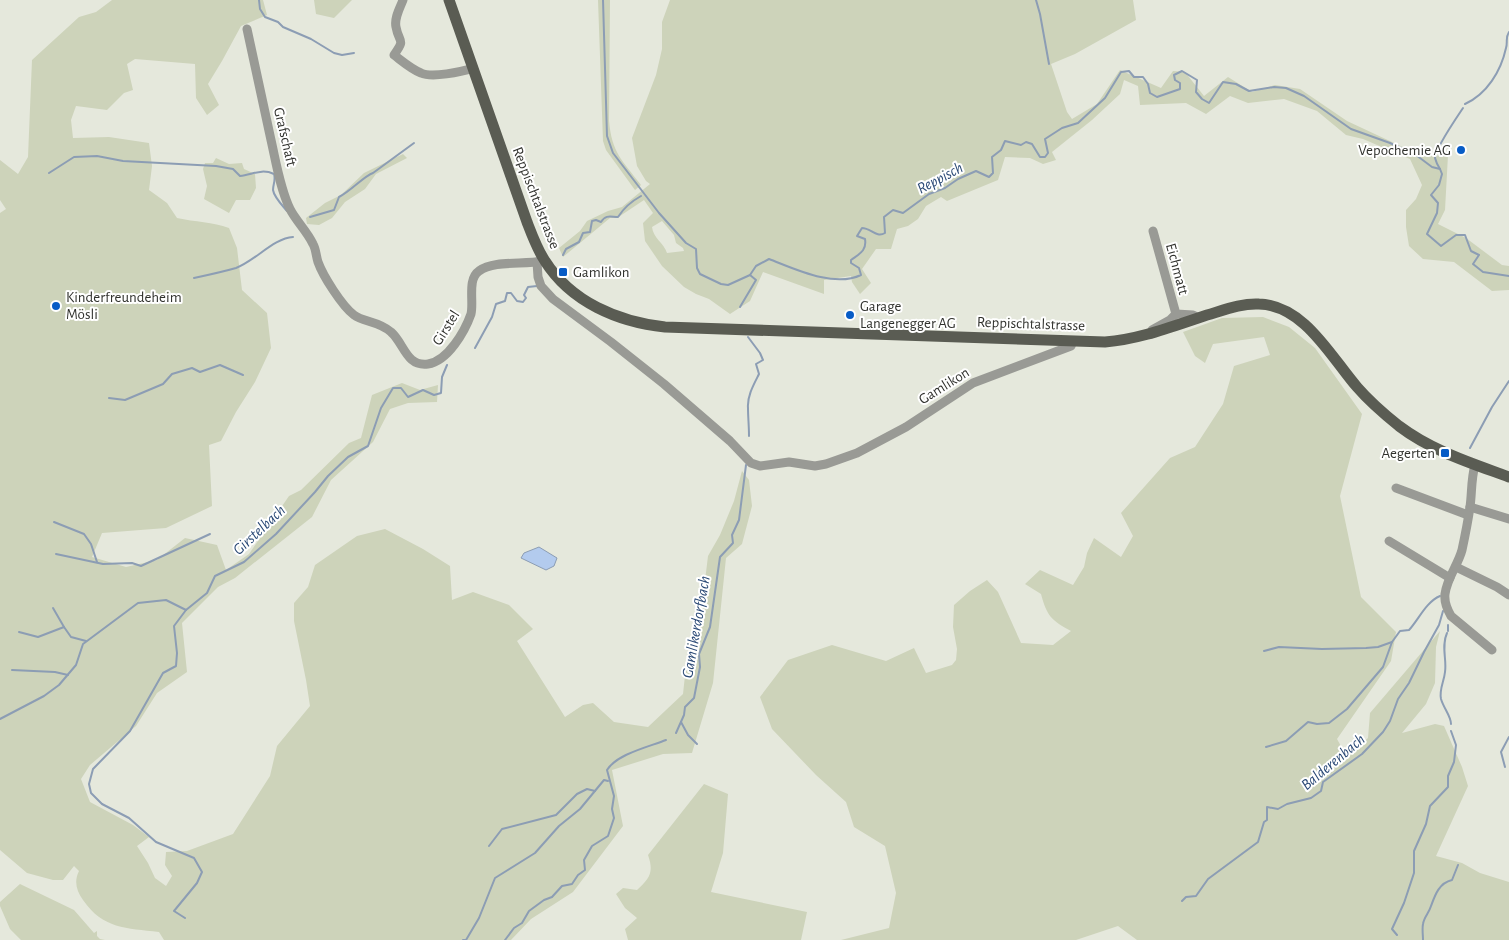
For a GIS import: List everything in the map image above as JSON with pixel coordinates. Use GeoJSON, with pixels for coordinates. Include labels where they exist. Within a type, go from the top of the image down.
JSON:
{"type":"FeatureCollection","features":[{"type":"Feature","properties":{"kind":"main road","name":"Reppischtalstrasse"},"geometry":{"type":"LineString","coordinates":[[449,0],[541,262],[586,302],[612,315],[647,325],[1073,341],[1118,341],[1148,335],[1230,308],[1259,304],[1271,305],[1290,313],[1307,326],[1368,399],[1398,425],[1436,449],[1509,477]]}},
{"type":"Feature","properties":{"kind":"street"},"geometry":{"type":"LineString","coordinates":[[403,0],[396,17],[395,26],[402,41],[394,55],[411,68],[423,74],[449,73],[473,68]]}},
{"type":"Feature","properties":{"kind":"street","name":"Grafschaft"},"geometry":{"type":"LineString","coordinates":[[247,29],[282,182],[290,209],[313,244]]}},
{"type":"Feature","properties":{"kind":"street","name":"Eichmatt"},"geometry":{"type":"LineString","coordinates":[[1153,231],[1176,314]]}},
{"type":"Feature","properties":{"kind":"street","name":"Girstel"},"geometry":{"type":"LineString","coordinates":[[313,244],[325,278],[354,314],[376,322],[391,332],[407,357],[416,363],[428,364],[443,358],[460,336],[471,313],[474,278],[478,271],[494,266],[541,262]]}},
{"type":"Feature","properties":{"kind":"street","name":"Gamlikon"},"geometry":{"type":"LineString","coordinates":[[541,262],[538,277],[541,286],[553,299],[664,384],[730,441],[750,463],[760,466],[789,462],[815,466],[857,453],[906,428],[973,383],[1071,346],[1073,341]]}},
{"type":"Feature","properties":{"kind":"street","name":"Eichmatt"},"geometry":{"type":"LineString","coordinates":[[1148,335],[1153,329],[1170,320],[1176,314],[1193,315],[1199,318]]}},
{"type":"Feature","properties":{"kind":"street"},"geometry":{"type":"LineString","coordinates":[[1475,465],[1472,473],[1469,511],[1463,544],[1444,596],[1450,616],[1492,650]]}},
{"type":"Feature","properties":{"kind":"street"},"geometry":{"type":"LineString","coordinates":[[1396,488],[1469,511],[1509,519]]}},
{"type":"Feature","properties":{"kind":"street"},"geometry":{"type":"LineString","coordinates":[[1389,541],[1450,578]]}},
{"type":"Feature","properties":{"kind":"street"},"geometry":{"type":"LineString","coordinates":[[1456,567],[1509,595]]}},
{"type":"Feature","properties":{"kind":"green space"},"geometry":{"type":"Polygon","coordinates":[[[112,0],[263,0],[267,15],[241,26],[208,84],[219,105],[207,115],[196,98],[195,64],[135,59],[127,64],[133,90],[124,93],[107,110],[76,106],[71,120],[73,138],[109,137],[149,143],[152,166],[149,190],[167,203],[177,218],[217,224],[229,228],[237,248],[242,290],[267,313],[271,348],[255,382],[221,441],[209,445],[212,506],[166,528],[102,533],[92,557],[126,567],[157,560],[185,538],[217,545],[226,570],[249,554],[289,496],[301,490],[349,443],[361,438],[372,395],[402,383],[420,390],[438,385],[437,402],[408,403],[390,409],[373,442],[331,480],[312,517],[235,578],[218,587],[182,623],[187,672],[157,693],[136,726],[90,765],[81,779],[90,802],[133,825],[149,837],[137,846],[155,878],[166,886],[172,876],[165,865],[166,852],[187,851],[233,834],[270,776],[277,746],[310,706],[294,621],[294,603],[308,587],[315,565],[357,536],[385,529],[450,566],[452,600],[473,592],[509,605],[533,629],[517,641],[565,717],[583,705],[593,703],[614,722],[648,727],[683,694],[688,648],[701,614],[708,556],[720,535],[734,501],[742,471],[749,480],[752,506],[742,544],[726,558],[713,683],[692,753],[663,754],[612,770],[623,826],[573,892],[531,919],[511,940],[164,940],[159,932],[126,928],[107,922],[99,917],[91,910],[79,893],[76,882],[79,871],[74,866],[63,880],[53,880],[27,873],[0,850],[0,213],[6,209],[0,200],[0,160],[18,174],[28,157],[32,60],[79,17],[96,12],[112,0]]]}},
{"type":"Feature","properties":{"kind":"green space"},"geometry":{"type":"Polygon","coordinates":[[[314,0],[352,0],[334,18],[316,14],[314,0]]]}},
{"type":"Feature","properties":{"kind":"green space"},"geometry":{"type":"Polygon","coordinates":[[[598,0],[610,0],[610,132],[619,156],[641,185],[635,190],[606,150],[603,141],[598,0]]]}},
{"type":"Feature","properties":{"kind":"green space"},"geometry":{"type":"Polygon","coordinates":[[[670,0],[1133,0],[1136,20],[1075,54],[1051,64],[1067,112],[1072,119],[1097,104],[1120,70],[1161,88],[1173,71],[1185,72],[1204,96],[1228,77],[1252,92],[1275,85],[1300,89],[1347,121],[1422,156],[1448,155],[1445,210],[1438,224],[1466,238],[1502,265],[1509,266],[1509,290],[1492,291],[1454,262],[1423,259],[1409,246],[1406,210],[1416,199],[1422,185],[1410,159],[1363,139],[1346,135],[1317,111],[1284,99],[1248,103],[1230,96],[1206,114],[1186,103],[1140,105],[1138,86],[1124,80],[1120,94],[1092,120],[1052,152],[1056,160],[1043,164],[1030,158],[1005,157],[998,180],[947,201],[941,197],[926,206],[918,219],[908,226],[897,229],[891,249],[876,249],[862,269],[871,283],[860,294],[852,282],[851,276],[824,280],[824,294],[763,272],[750,301],[730,314],[709,299],[684,287],[662,266],[645,241],[643,223],[653,213],[644,200],[617,218],[610,218],[563,257],[559,248],[580,231],[587,221],[622,207],[650,184],[637,166],[632,138],[656,75],[662,49],[662,22],[670,0]],[[662,221],[652,227],[654,234],[667,253],[684,251],[676,243],[674,235],[662,221]]]}},
{"type":"Feature","properties":{"kind":"green space"},"geometry":{"type":"Polygon","coordinates":[[[403,154],[407,158],[376,174],[365,189],[345,202],[332,218],[319,225],[307,224],[306,218],[325,203],[341,195],[364,173],[403,154]]]}},
{"type":"Feature","properties":{"kind":"green space"},"geometry":{"type":"Polygon","coordinates":[[[216,158],[229,164],[242,163],[244,169],[255,174],[256,188],[250,200],[236,200],[229,213],[204,199],[207,186],[203,169],[205,163],[213,163],[216,158]]]}},
{"type":"Feature","properties":{"kind":"green space"},"geometry":{"type":"Polygon","coordinates":[[[1263,317],[1289,327],[1315,348],[1362,414],[1340,496],[1361,597],[1396,632],[1391,661],[1337,739],[1347,757],[1368,738],[1370,713],[1440,631],[1436,647],[1435,683],[1426,704],[1402,733],[1435,724],[1444,726],[1468,786],[1436,856],[1462,863],[1480,873],[1509,882],[1509,940],[1137,940],[1118,926],[1076,940],[841,940],[889,928],[896,893],[885,846],[854,827],[846,802],[816,775],[772,729],[760,697],[788,660],[832,645],[886,661],[914,648],[926,673],[952,665],[956,660],[957,649],[953,627],[954,605],[987,580],[998,592],[1021,643],[1053,645],[1071,631],[1051,617],[1045,608],[1041,594],[1025,584],[1040,570],[1073,585],[1084,567],[1087,553],[1094,538],[1121,557],[1133,536],[1121,513],[1170,458],[1195,447],[1223,404],[1234,366],[1270,355],[1264,337],[1213,344],[1205,363],[1195,356],[1183,332],[1222,318],[1263,317]]]}},
{"type":"Feature","properties":{"kind":"green space"},"geometry":{"type":"Polygon","coordinates":[[[704,784],[728,794],[723,853],[711,892],[807,912],[801,940],[628,940],[625,929],[637,918],[625,908],[616,894],[623,888],[637,890],[645,882],[651,870],[648,855],[704,784]]]}},
{"type":"Feature","properties":{"kind":"green space"},"geometry":{"type":"Polygon","coordinates":[[[20,884],[74,910],[94,933],[97,931],[97,936],[100,939],[105,940],[21,940],[10,929],[0,906],[0,902],[20,884]]]}},
{"type":"Feature","properties":{"kind":"water"},"geometry":{"type":"Polygon","coordinates":[[[539,547],[557,558],[554,566],[546,570],[521,558],[524,553],[539,547]]]}},
{"type":"Feature","properties":{"kind":"waterway"},"geometry":{"type":"LineString","coordinates":[[259,0],[260,9],[265,17],[311,39],[334,53],[342,55],[354,53]]}},
{"type":"Feature","properties":{"kind":"waterway","name":"Reppisch"},"geometry":{"type":"LineString","coordinates":[[603,0],[607,136],[613,153],[659,213],[686,243],[696,249],[697,268],[700,274],[721,284],[728,285],[750,275],[756,266],[769,259],[815,276],[839,279],[861,275],[859,268],[851,263],[851,260],[862,252],[865,246],[865,239],[857,236],[862,228],[876,234],[885,233],[884,217],[893,210],[903,213],[929,194],[945,188],[958,179],[976,171],[989,177],[993,173],[992,157],[1001,150],[1005,141],[1021,145],[1026,142],[1032,144],[1040,157],[1045,157],[1048,153],[1045,139],[1062,128],[1078,123],[1105,98],[1121,72],[1129,71],[1134,77],[1143,77],[1148,84],[1150,93],[1157,97],[1180,89],[1180,83],[1175,80],[1174,75],[1182,71],[1197,80],[1196,92],[1209,103],[1223,82],[1236,84],[1249,91],[1274,87],[1286,88],[1304,96],[1351,129],[1416,155],[1432,167],[1440,169],[1442,174],[1439,185],[1431,195],[1438,203],[1437,213],[1427,234],[1441,246],[1456,235],[1465,235],[1471,251],[1479,255],[1473,264],[1483,272],[1509,276]]}},
{"type":"Feature","properties":{"kind":"waterway"},"geometry":{"type":"LineString","coordinates":[[1036,0],[1049,64]]}},
{"type":"Feature","properties":{"kind":"waterway"},"geometry":{"type":"LineString","coordinates":[[1465,104],[1480,94],[1497,73],[1504,57],[1509,32]]}},
{"type":"Feature","properties":{"kind":"waterway"},"geometry":{"type":"LineString","coordinates":[[1440,169],[1435,158],[1436,154],[1463,108]]}},
{"type":"Feature","properties":{"kind":"waterway"},"geometry":{"type":"LineString","coordinates":[[310,217],[334,210],[339,197],[414,143]]}},
{"type":"Feature","properties":{"kind":"waterway"},"geometry":{"type":"LineString","coordinates":[[49,173],[74,157],[97,156],[123,161],[216,166],[233,169],[240,176],[269,172],[275,176],[273,190],[275,195],[287,211]]}},
{"type":"Feature","properties":{"kind":"waterway","name":"Girstelbach"},"geometry":{"type":"LineString","coordinates":[[563,255],[566,249],[579,242],[583,233],[590,232],[592,221],[601,222],[607,217],[618,217],[628,205],[641,196]]}},
{"type":"Feature","properties":{"kind":"waterway"},"geometry":{"type":"LineString","coordinates":[[194,278],[236,268],[279,241],[293,237]]}},
{"type":"Feature","properties":{"kind":"waterway","name":"Gamlikerdorfbach"},"geometry":{"type":"LineString","coordinates":[[740,307],[756,280],[750,275]]}},
{"type":"Feature","properties":{"kind":"waterway","name":"Girstelbach"},"geometry":{"type":"LineString","coordinates":[[475,348],[492,317],[496,304],[505,301],[507,293],[511,293],[517,301],[523,302],[526,298],[524,295],[528,287],[537,286]]}},
{"type":"Feature","properties":{"kind":"waterway","name":"Gamlikerdorfbach"},"geometry":{"type":"LineString","coordinates":[[748,337],[763,360],[756,364],[759,374],[749,399],[749,436]]}},
{"type":"Feature","properties":{"kind":"waterway"},"geometry":{"type":"LineString","coordinates":[[109,398],[125,400],[163,384],[172,374],[192,368],[200,372],[220,365],[243,375]]}},
{"type":"Feature","properties":{"kind":"waterway","name":"Girstelbach"},"geometry":{"type":"LineString","coordinates":[[0,719],[44,696],[59,685],[76,665],[83,644],[138,603],[166,600],[186,610],[207,593],[215,576],[244,562],[276,534],[328,476],[348,457],[368,446],[381,408],[393,388],[401,388],[408,397],[423,390],[434,395],[441,393],[442,377],[447,365]]}},
{"type":"Feature","properties":{"kind":"waterway"},"geometry":{"type":"LineString","coordinates":[[1470,448],[1492,407],[1509,381]]}},
{"type":"Feature","properties":{"kind":"waterway","name":"Gamlikerdorfbach"},"geometry":{"type":"LineString","coordinates":[[676,733],[684,715],[685,707],[694,698],[700,667],[699,654],[710,627],[720,557],[733,543],[732,535],[739,520],[746,465]]}},
{"type":"Feature","properties":{"kind":"waterway"},"geometry":{"type":"LineString","coordinates":[[54,522],[84,534],[91,544],[97,562]]}},
{"type":"Feature","properties":{"kind":"waterway"},"geometry":{"type":"LineString","coordinates":[[56,554],[103,564],[132,563],[141,566],[210,534]]}},
{"type":"Feature","properties":{"kind":"waterway"},"geometry":{"type":"LineString","coordinates":[[1266,747],[1286,741],[1308,722],[1317,724],[1329,723],[1347,709],[1383,667],[1392,642],[1400,631],[1409,630],[1427,606],[1440,596]]}},
{"type":"Feature","properties":{"kind":"waterway"},"geometry":{"type":"LineString","coordinates":[[53,608],[64,627]]}},
{"type":"Feature","properties":{"kind":"waterway"},"geometry":{"type":"LineString","coordinates":[[185,918],[174,911],[197,883],[202,872],[194,858],[156,842],[129,818],[102,804],[91,793],[89,784],[93,769],[130,731],[163,673],[176,666],[177,653],[174,626],[186,610]]}},
{"type":"Feature","properties":{"kind":"waterway","name":"Balderenbach"},"geometry":{"type":"LineString","coordinates":[[1182,901],[1186,897],[1196,896],[1208,879],[1258,842],[1264,822],[1267,820],[1267,807],[1278,809],[1287,804],[1311,798],[1321,791],[1323,782],[1362,754],[1383,732],[1390,721],[1398,699],[1409,683],[1439,625],[1443,611]]}},
{"type":"Feature","properties":{"kind":"waterway"},"geometry":{"type":"LineString","coordinates":[[1448,625],[1448,631]]}},
{"type":"Feature","properties":{"kind":"waterway"},"geometry":{"type":"LineString","coordinates":[[19,632],[38,637],[64,627],[71,637],[86,641]]}},
{"type":"Feature","properties":{"kind":"waterway"},"geometry":{"type":"LineString","coordinates":[[1447,633],[1444,643],[1445,672],[1441,699],[1451,724]]}},
{"type":"Feature","properties":{"kind":"waterway"},"geometry":{"type":"LineString","coordinates":[[1264,651],[1279,647],[1322,649],[1366,648],[1378,647],[1392,642]]}},
{"type":"Feature","properties":{"kind":"waterway"},"geometry":{"type":"LineString","coordinates":[[12,670],[55,672],[68,675]]}},
{"type":"Feature","properties":{"kind":"waterway"},"geometry":{"type":"LineString","coordinates":[[681,722],[688,735],[697,744]]}},
{"type":"Feature","properties":{"kind":"waterway"},"geometry":{"type":"LineString","coordinates":[[1397,935],[1392,929],[1404,903],[1414,873],[1414,851],[1426,824],[1430,806],[1448,787],[1448,776],[1454,762],[1456,745],[1451,731]]}},
{"type":"Feature","properties":{"kind":"waterway"},"geometry":{"type":"LineString","coordinates":[[1505,767],[1501,752],[1509,737]]}},
{"type":"Feature","properties":{"kind":"waterway","name":"Gamlikerdorfbach"},"geometry":{"type":"LineString","coordinates":[[505,940],[514,928],[522,923],[529,911],[544,900],[552,897],[562,886],[572,884],[578,875],[585,870],[584,860],[592,846],[608,836],[614,818],[612,809],[614,796],[607,770],[625,755],[666,740]]}},
{"type":"Feature","properties":{"kind":"waterway"},"geometry":{"type":"LineString","coordinates":[[463,940],[466,940],[479,918],[495,878],[535,853],[559,826],[580,809],[604,780],[608,781]]}},
{"type":"Feature","properties":{"kind":"waterway"},"geometry":{"type":"LineString","coordinates":[[489,846],[502,829],[556,815],[577,794],[587,789],[595,791]]}},
{"type":"Feature","properties":{"kind":"waterway"},"geometry":{"type":"LineString","coordinates":[[1423,940],[1424,922],[1436,894],[1444,884],[1452,880],[1458,865]]}},
{"type":"Feature","properties":{"kind":"place","name":"Vepochemie AG"},"geometry":{"type":"Point","coordinates":[1461,150]}},
{"type":"Feature","properties":{"kind":"place","name":"Gamlikon"},"geometry":{"type":"Point","coordinates":[563,272]}},
{"type":"Feature","properties":{"kind":"place","name":"Kinderfreundeheim Mösli"},"geometry":{"type":"Point","coordinates":[56,306]}},
{"type":"Feature","properties":{"kind":"place","name":"Garage Langenegger AG"},"geometry":{"type":"Point","coordinates":[850,315]}},
{"type":"Feature","properties":{"kind":"place","name":"Aegerten"},"geometry":{"type":"Point","coordinates":[1445,453]}}]}
